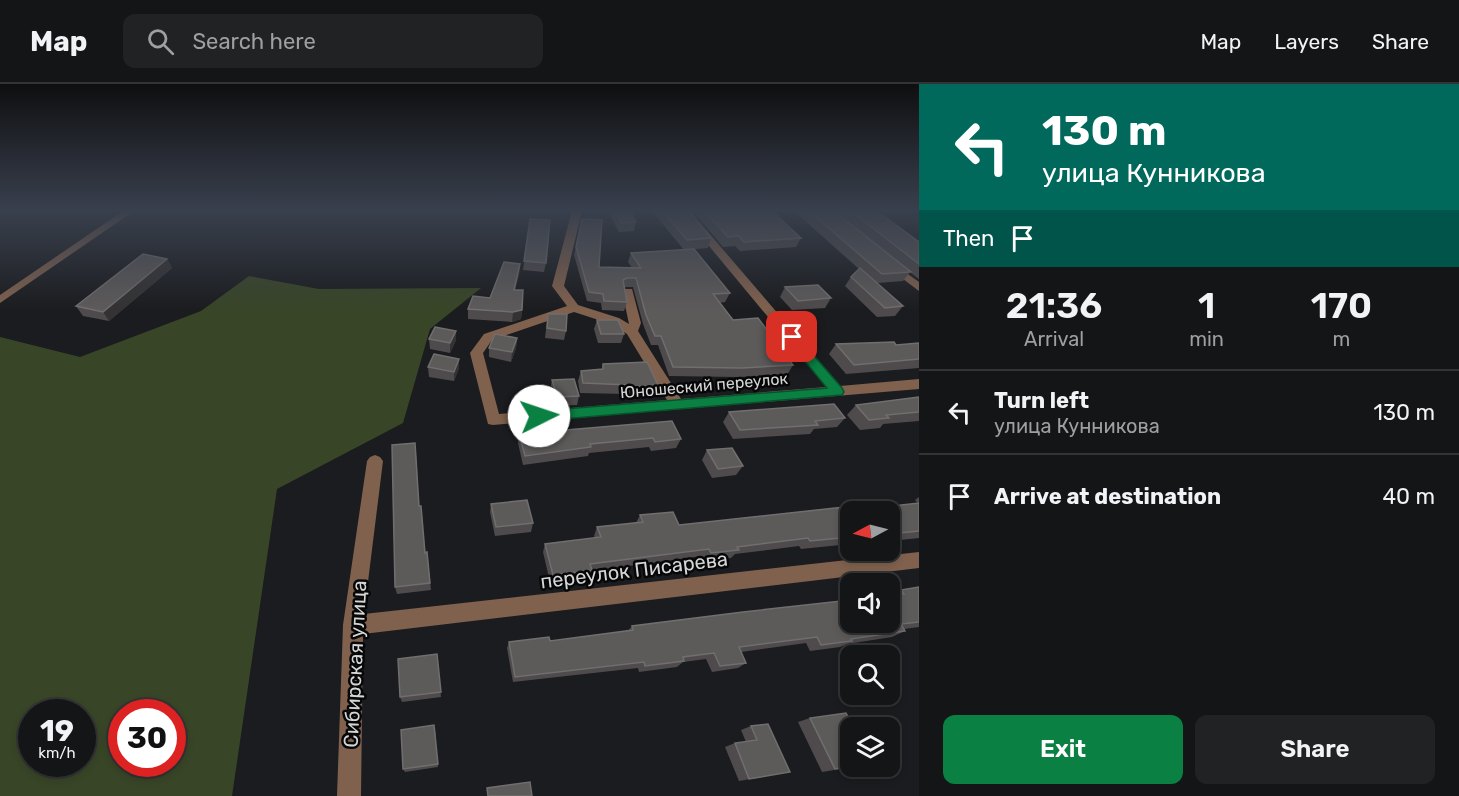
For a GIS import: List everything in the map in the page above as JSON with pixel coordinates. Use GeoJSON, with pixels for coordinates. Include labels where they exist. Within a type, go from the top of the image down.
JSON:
{"type":"FeatureCollection","features":[{"type":"Feature","properties":{"kind":"street"},"geometry":{"type":"LineString","coordinates":[[0,300],[81,244]]}},
{"type":"Feature","properties":{"kind":"street"},"geometry":{"type":"LineString","coordinates":[[569,244],[558,286],[574,308],[615,321],[632,331],[678,406]]}},
{"type":"Feature","properties":{"kind":"street"},"geometry":{"type":"LineString","coordinates":[[713,244],[838,392]]}},
{"type":"Feature","properties":{"kind":"street"},"geometry":{"type":"LineString","coordinates":[[879,254],[919,288]]}},
{"type":"Feature","properties":{"kind":"street"},"geometry":{"type":"LineString","coordinates":[[905,276],[919,275]]}},
{"type":"Feature","properties":{"kind":"street"},"geometry":{"type":"LineString","coordinates":[[628,291],[635,323],[632,331]]}},
{"type":"Feature","properties":{"kind":"street","name":"Юношеский переулок"},"geometry":{"type":"LineString","coordinates":[[574,308],[488,337],[476,353],[493,420],[919,384]]}},
{"type":"Feature","properties":{"kind":"street","name":"Сибирская улица"},"geometry":{"type":"LineString","coordinates":[[349,796],[353,625],[375,461]]}},
{"type":"Feature","properties":{"kind":"street","name":"переулок Писарева"},"geometry":{"type":"LineString","coordinates":[[353,625],[919,560]]}},
{"type":"Feature","properties":{"kind":"green space"},"geometry":{"type":"Polygon","coordinates":[[[249,276],[319,289],[481,288],[430,329],[403,423],[277,489],[232,796],[0,796],[0,337],[80,357],[201,311],[249,276]]]}},
{"type":"Feature","properties":{"kind":"building"},"geometry":{"type":"Polygon","coordinates":[[[526,244],[548,244],[546,263],[524,261],[526,244]]]}},
{"type":"Feature","properties":{"kind":"building"},"geometry":{"type":"Polygon","coordinates":[[[577,244],[600,244],[599,267],[641,268],[631,253],[694,249],[730,293],[713,294],[733,320],[758,318],[793,365],[742,368],[673,367],[661,336],[655,336],[646,315],[636,278],[623,280],[627,302],[604,301],[603,294],[589,292],[577,244]]]}},
{"type":"Feature","properties":{"kind":"building"},"geometry":{"type":"Polygon","coordinates":[[[848,244],[876,244],[911,272],[882,274],[848,244]]]}},
{"type":"Feature","properties":{"kind":"building"},"geometry":{"type":"Polygon","coordinates":[[[894,244],[919,244],[919,264],[894,244]]]}},
{"type":"Feature","properties":{"kind":"building"},"geometry":{"type":"Polygon","coordinates":[[[143,254],[167,259],[103,312],[76,306],[143,254]]]}},
{"type":"Feature","properties":{"kind":"building"},"geometry":{"type":"Polygon","coordinates":[[[504,262],[520,264],[514,290],[523,290],[522,310],[513,312],[468,309],[473,296],[490,298],[504,262]]]}},
{"type":"Feature","properties":{"kind":"building"},"geometry":{"type":"Polygon","coordinates":[[[860,268],[903,306],[885,308],[851,277],[860,268]]]}},
{"type":"Feature","properties":{"kind":"building"},"geometry":{"type":"Polygon","coordinates":[[[818,285],[831,298],[798,301],[785,287],[818,285]]]}},
{"type":"Feature","properties":{"kind":"building"},"geometry":{"type":"Polygon","coordinates":[[[548,314],[567,314],[566,331],[547,328],[548,314]]]}},
{"type":"Feature","properties":{"kind":"building"},"geometry":{"type":"Polygon","coordinates":[[[597,320],[618,320],[624,334],[601,334],[597,320]]]}},
{"type":"Feature","properties":{"kind":"building"},"geometry":{"type":"Polygon","coordinates":[[[435,327],[456,331],[450,343],[429,339],[435,327]]]}},
{"type":"Feature","properties":{"kind":"building"},"geometry":{"type":"Polygon","coordinates":[[[495,334],[517,338],[512,352],[489,348],[495,334]]]}},
{"type":"Feature","properties":{"kind":"building"},"geometry":{"type":"Polygon","coordinates":[[[894,342],[896,345],[919,343],[919,359],[854,365],[836,344],[894,342]]]}},
{"type":"Feature","properties":{"kind":"building"},"geometry":{"type":"Polygon","coordinates":[[[434,354],[459,359],[454,372],[428,367],[434,354]]]}},
{"type":"Feature","properties":{"kind":"building"},"geometry":{"type":"Polygon","coordinates":[[[647,362],[658,385],[631,387],[630,385],[583,383],[581,371],[603,369],[603,364],[647,362]]]}},
{"type":"Feature","properties":{"kind":"building"},"geometry":{"type":"Polygon","coordinates":[[[574,379],[579,396],[557,397],[552,380],[574,379]]]}},
{"type":"Feature","properties":{"kind":"building"},"geometry":{"type":"Polygon","coordinates":[[[919,397],[919,412],[886,415],[889,418],[869,420],[856,405],[919,397]]]}},
{"type":"Feature","properties":{"kind":"building"},"geometry":{"type":"Polygon","coordinates":[[[834,404],[845,418],[815,421],[818,425],[740,430],[729,412],[834,404]]]}},
{"type":"Feature","properties":{"kind":"building"},"geometry":{"type":"Polygon","coordinates":[[[672,421],[681,439],[655,442],[653,438],[590,444],[591,447],[525,456],[519,434],[672,421]]]}},
{"type":"Feature","properties":{"kind":"building"},"geometry":{"type":"Polygon","coordinates":[[[415,443],[419,506],[421,506],[430,583],[395,587],[392,445],[415,443]]]}},
{"type":"Feature","properties":{"kind":"building"},"geometry":{"type":"Polygon","coordinates":[[[732,448],[743,466],[718,469],[707,450],[732,448]]]}},
{"type":"Feature","properties":{"kind":"building"},"geometry":{"type":"Polygon","coordinates":[[[527,500],[533,523],[496,527],[491,504],[527,500]]]}},
{"type":"Feature","properties":{"kind":"building"},"geometry":{"type":"Polygon","coordinates":[[[919,503],[919,531],[900,533],[900,505],[919,503]]]}},
{"type":"Feature","properties":{"kind":"building"},"geometry":{"type":"Polygon","coordinates":[[[840,507],[840,538],[810,541],[808,538],[737,547],[739,550],[711,553],[709,549],[590,564],[592,570],[553,575],[545,544],[601,537],[597,527],[643,522],[640,515],[673,512],[679,525],[840,507]]]}},
{"type":"Feature","properties":{"kind":"building"},"geometry":{"type":"Polygon","coordinates":[[[919,587],[919,622],[901,624],[905,631],[900,632],[900,595],[904,594],[901,590],[919,587]]]}},
{"type":"Feature","properties":{"kind":"building"},"geometry":{"type":"Polygon","coordinates":[[[840,601],[840,633],[892,633],[821,645],[817,637],[739,647],[746,663],[720,666],[714,653],[683,657],[684,661],[645,666],[644,662],[515,677],[509,642],[549,637],[550,641],[633,630],[632,626],[840,601]]]}},
{"type":"Feature","properties":{"kind":"building"},"geometry":{"type":"Polygon","coordinates":[[[437,654],[441,692],[400,697],[398,659],[437,654]]]}},
{"type":"Feature","properties":{"kind":"building"},"geometry":{"type":"Polygon","coordinates":[[[846,713],[848,717],[840,717],[840,768],[835,769],[810,718],[846,713]]]}},
{"type":"Feature","properties":{"kind":"building"},"geometry":{"type":"Polygon","coordinates":[[[768,724],[790,772],[749,779],[735,743],[757,740],[751,726],[768,724]]]}},
{"type":"Feature","properties":{"kind":"building"},"geometry":{"type":"Polygon","coordinates":[[[434,725],[438,764],[403,769],[401,730],[434,725]]]}},
{"type":"Feature","properties":{"kind":"building"},"geometry":{"type":"Polygon","coordinates":[[[530,782],[532,796],[488,796],[487,788],[530,782]]]}},
{"type":"Feature","properties":{"kind":"route"},"geometry":{"type":"LineString","coordinates":[[539,416],[838,392],[792,337]]}}]}
